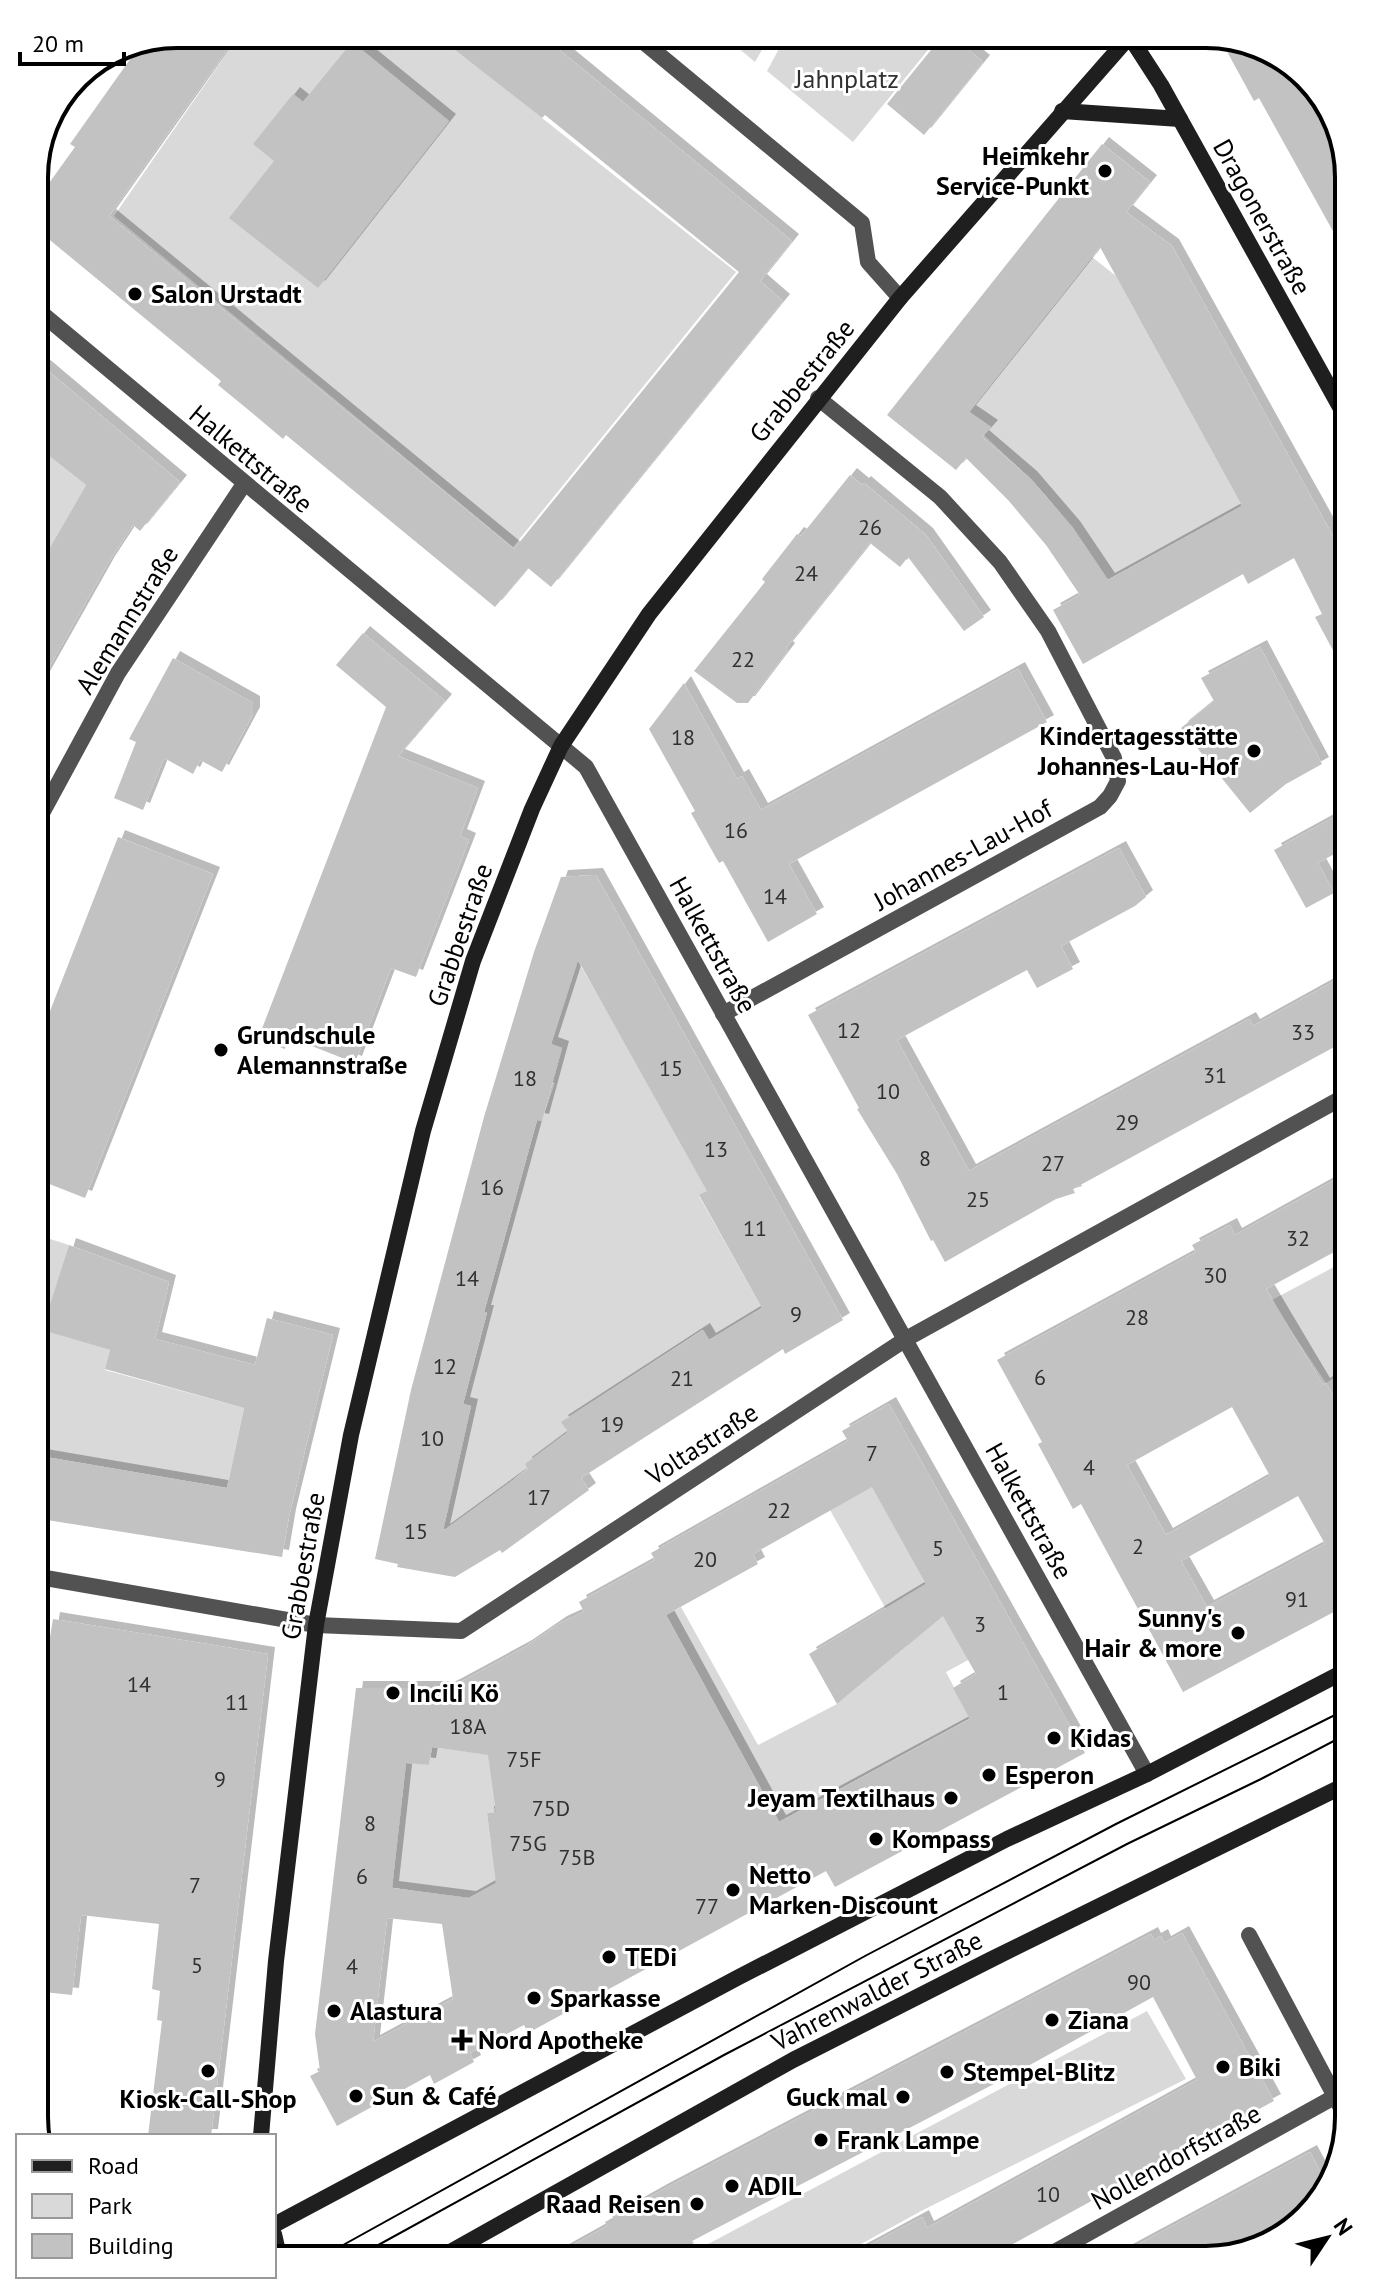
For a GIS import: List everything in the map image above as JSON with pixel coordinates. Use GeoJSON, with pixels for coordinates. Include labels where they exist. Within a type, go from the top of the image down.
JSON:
{"type":"FeatureCollection","features":[{"type":"Feature","properties":{"kind":"street"},"geometry":{"type":"LineString","coordinates":[[651,48],[862,223],[868,262],[900,298]]}},
{"type":"Feature","properties":{"kind":"street","name":"Grabbestraße"},"geometry":{"type":"LineString","coordinates":[[261,2134],[276,1961],[316,1625],[351,1435],[423,1131],[473,961],[532,809],[561,746],[649,614],[900,298],[1118,48]]}},
{"type":"Feature","properties":{"kind":"street","name":"Dragonerstraße"},"geometry":{"type":"LineString","coordinates":[[1138,48],[1335,398]]}},
{"type":"Feature","properties":{"kind":"street"},"geometry":{"type":"LineString","coordinates":[[1062,111],[1180,119]]}},
{"type":"Feature","properties":{"kind":"street","name":"Halkettstraße"},"geometry":{"type":"LineString","coordinates":[[48,319],[586,767],[1147,1774]]}},
{"type":"Feature","properties":{"kind":"street","name":"Johannes-Lau-Hof"},"geometry":{"type":"LineString","coordinates":[[723,1014],[1100,807],[1118,781],[1114,758],[1086,700],[1048,631],[1000,562],[940,497],[818,398]]}},
{"type":"Feature","properties":{"kind":"street","name":"Alemannstraße"},"geometry":{"type":"LineString","coordinates":[[48,802],[118,673],[244,484]]}},
{"type":"Feature","properties":{"kind":"street","name":"Voltastraße"},"geometry":{"type":"LineString","coordinates":[[48,1578],[316,1625],[461,1631],[906,1339],[1335,1102]]}},
{"type":"Feature","properties":{"kind":"street"},"geometry":{"type":"LineString","coordinates":[[276,2224],[751,1971],[1007,1839],[1147,1774],[1335,1676]]}},
{"type":"Feature","properties":{"kind":"street","name":"Vahrenwalder Straße"},"geometry":{"type":"LineString","coordinates":[[461,2246],[793,2060],[1335,1790]]}},
{"type":"Feature","properties":{"kind":"street"},"geometry":{"type":"LineString","coordinates":[[1249,1935],[1335,2094]]}},
{"type":"Feature","properties":{"kind":"street","name":"Nollendorfstraße"},"geometry":{"type":"LineString","coordinates":[[1065,2246],[1335,2097]]}},
{"type":"Feature","properties":{"kind":"green space"},"geometry":{"type":"Polygon","coordinates":[[[230,48],[454,48],[736,272],[513,547],[114,216],[230,48]]]}},
{"type":"Feature","properties":{"kind":"green space"},"geometry":{"type":"Polygon","coordinates":[[[738,48],[763,48],[755,62],[738,48]]]}},
{"type":"Feature","properties":{"kind":"green space","name":"Jahnplatz"},"geometry":{"type":"Polygon","coordinates":[[[779,48],[930,48],[853,142],[767,71],[779,48]]]}},
{"type":"Feature","properties":{"kind":"green space"},"geometry":{"type":"Polygon","coordinates":[[[1092,257],[1116,276],[1242,506],[1107,580],[1051,503],[1025,473],[984,435],[990,427],[969,412],[1092,257]]]}},
{"type":"Feature","properties":{"kind":"green space"},"geometry":{"type":"Polygon","coordinates":[[[48,455],[86,485],[48,551],[48,455]]]}},
{"type":"Feature","properties":{"kind":"green space"},"geometry":{"type":"Polygon","coordinates":[[[574,954],[709,1190],[699,1196],[762,1308],[709,1340],[702,1330],[562,1422],[568,1432],[514,1479],[517,1483],[467,1534],[438,1528],[471,1406],[463,1404],[487,1313],[484,1312],[537,1120],[542,1120],[555,1083],[552,1082],[551,1044],[577,960],[574,954]]]}},
{"type":"Feature","properties":{"kind":"green space"},"geometry":{"type":"Polygon","coordinates":[[[48,1238],[69,1245],[48,1314],[48,1238]]]}},
{"type":"Feature","properties":{"kind":"green space"},"geometry":{"type":"Polygon","coordinates":[[[1335,1266],[1335,1377],[1326,1383],[1280,1314],[1197,1340],[1335,1266]]]}},
{"type":"Feature","properties":{"kind":"green space"},"geometry":{"type":"Polygon","coordinates":[[[48,1331],[110,1350],[105,1370],[244,1408],[227,1488],[48,1457],[48,1331]]]}},
{"type":"Feature","properties":{"kind":"green space"},"geometry":{"type":"Polygon","coordinates":[[[869,1481],[970,1659],[946,1672],[970,1718],[779,1822],[666,1615],[681,1607],[758,1745],[837,1704],[907,1646],[830,1510],[869,1481]]]}},
{"type":"Feature","properties":{"kind":"green space"},"geometry":{"type":"Polygon","coordinates":[[[432,1747],[491,1755],[496,1812],[487,1813],[491,1844],[500,1843],[505,1879],[467,1899],[389,1887],[403,1791],[403,1762],[429,1765],[432,1747]]]}},
{"type":"Feature","properties":{"kind":"green space"},"geometry":{"type":"Polygon","coordinates":[[[1147,2011],[1186,2079],[923,2210],[857,2246],[704,2246],[1147,2011]]]}},
{"type":"Feature","properties":{"kind":"building"},"geometry":{"type":"Polygon","coordinates":[[[228,48],[109,216],[514,549],[739,272],[545,115],[542,118],[453,48],[557,48],[792,241],[760,281],[783,301],[551,587],[528,568],[495,607],[286,435],[283,439],[218,385],[221,381],[48,239],[48,185],[75,147],[70,144],[132,56],[152,50],[228,48]]]}},
{"type":"Feature","properties":{"kind":"building"},"geometry":{"type":"Polygon","coordinates":[[[347,48],[359,48],[449,121],[318,288],[229,218],[274,161],[253,144],[293,94],[303,102],[347,48]]]}},
{"type":"Feature","properties":{"kind":"building"},"geometry":{"type":"Polygon","coordinates":[[[933,48],[966,48],[983,62],[924,135],[887,104],[933,48]]]}},
{"type":"Feature","properties":{"kind":"building"},"geometry":{"type":"Polygon","coordinates":[[[1226,49],[1248,55],[1278,70],[1303,92],[1322,120],[1334,160],[1335,235],[1259,98],[1254,101],[1226,49]]]}},
{"type":"Feature","properties":{"kind":"building"},"geometry":{"type":"Polygon","coordinates":[[[1102,144],[1150,182],[1126,212],[1172,246],[1335,540],[1335,654],[1315,617],[1322,614],[1294,558],[1248,584],[1243,574],[1083,664],[1053,610],[1080,595],[1046,545],[1008,500],[966,458],[956,470],[887,415],[1102,144]],[[1100,247],[969,412],[991,427],[982,437],[1030,478],[1073,528],[1108,580],[1242,506],[1100,247]]]}},
{"type":"Feature","properties":{"kind":"building"},"geometry":{"type":"Polygon","coordinates":[[[48,371],[180,482],[140,531],[133,525],[48,669],[48,551],[86,485],[48,455],[48,371]]]}},
{"type":"Feature","properties":{"kind":"building"},"geometry":{"type":"Polygon","coordinates":[[[850,475],[926,535],[984,617],[964,631],[908,557],[900,567],[870,543],[786,648],[788,650],[748,703],[737,703],[694,671],[765,582],[762,579],[797,534],[801,536],[850,475]]]}},
{"type":"Feature","properties":{"kind":"building"},"geometry":{"type":"Polygon","coordinates":[[[363,633],[445,701],[398,756],[478,788],[460,836],[469,840],[416,977],[391,968],[355,1063],[289,1037],[285,1049],[258,1039],[386,707],[336,665],[363,633]]]}},
{"type":"Feature","properties":{"kind":"building"},"geometry":{"type":"Polygon","coordinates":[[[1260,647],[1322,764],[1286,784],[1250,813],[1181,728],[1214,701],[1201,678],[1260,647]]]}},
{"type":"Feature","properties":{"kind":"building"},"geometry":{"type":"Polygon","coordinates":[[[173,658],[253,703],[253,714],[222,772],[200,760],[193,774],[164,758],[143,810],[114,798],[136,742],[129,739],[173,658]]]}},
{"type":"Feature","properties":{"kind":"building"},"geometry":{"type":"Polygon","coordinates":[[[1018,669],[1047,722],[789,864],[817,914],[768,942],[723,861],[719,863],[691,813],[695,811],[649,729],[684,683],[737,779],[742,776],[761,810],[1018,669]]]}},
{"type":"Feature","properties":{"kind":"building"},"geometry":{"type":"Polygon","coordinates":[[[1335,817],[1335,854],[1318,863],[1334,893],[1306,908],[1274,850],[1335,817]]]}},
{"type":"Feature","properties":{"kind":"building"},"geometry":{"type":"Polygon","coordinates":[[[118,837],[213,874],[85,1198],[48,1183],[48,1016],[118,837]]]}},
{"type":"Feature","properties":{"kind":"building"},"geometry":{"type":"Polygon","coordinates":[[[1119,848],[1146,897],[1061,946],[1073,969],[1037,988],[1027,970],[897,1040],[969,1171],[1249,1019],[1253,1026],[1335,981],[1335,1047],[1073,1189],[1075,1193],[1056,1199],[945,1262],[857,1109],[808,1015],[1119,848]]]}},
{"type":"Feature","properties":{"kind":"building"},"geometry":{"type":"Polygon","coordinates":[[[596,875],[843,1320],[785,1354],[783,1349],[581,1478],[589,1490],[502,1553],[500,1550],[455,1577],[397,1567],[398,1564],[375,1559],[411,1390],[484,1117],[534,952],[561,877],[596,875]],[[578,960],[551,1044],[562,1048],[542,1121],[537,1120],[484,1312],[487,1312],[463,1404],[471,1406],[443,1531],[528,1469],[525,1464],[568,1432],[561,1422],[703,1330],[709,1340],[762,1308],[699,1195],[707,1191],[578,960]]]}},
{"type":"Feature","properties":{"kind":"building"},"geometry":{"type":"Polygon","coordinates":[[[1335,1180],[1335,1252],[1266,1289],[1335,1400],[1335,1611],[1183,1692],[1081,1504],[1073,1509],[1038,1444],[1042,1442],[997,1360],[1196,1252],[1192,1245],[1230,1225],[1235,1235],[1335,1180]],[[1232,1407],[1127,1465],[1166,1535],[1270,1476],[1232,1407]],[[1298,1496],[1181,1561],[1207,1607],[1325,1544],[1298,1496]]]}},
{"type":"Feature","properties":{"kind":"building"},"geometry":{"type":"Polygon","coordinates":[[[69,1245],[169,1282],[155,1339],[255,1365],[267,1318],[333,1335],[282,1557],[48,1520],[48,1457],[227,1488],[244,1408],[105,1369],[110,1350],[48,1332],[48,1311],[69,1245]]]}},
{"type":"Feature","properties":{"kind":"building"},"geometry":{"type":"Polygon","coordinates":[[[889,1404],[1085,1753],[835,1887],[826,1871],[528,2033],[524,2025],[470,2053],[474,2062],[434,2084],[430,2075],[337,2126],[310,2076],[320,2071],[315,2034],[356,1688],[449,1688],[455,1685],[584,1612],[579,1602],[655,1560],[651,1553],[848,1441],[842,1431],[889,1404]],[[872,1487],[753,1554],[758,1564],[666,1615],[779,1822],[970,1719],[953,1688],[976,1674],[943,1616],[837,1704],[809,1654],[926,1584],[872,1487]],[[432,1747],[429,1765],[406,1763],[392,1888],[469,1898],[496,1883],[487,1813],[496,1812],[488,1755],[432,1747]],[[387,1918],[373,2042],[453,1999],[442,1924],[387,1918]]]}},
{"type":"Feature","properties":{"kind":"building"},"geometry":{"type":"Polygon","coordinates":[[[53,1619],[268,1654],[211,2134],[148,2134],[162,2021],[157,2020],[160,1991],[152,1989],[159,1924],[81,1915],[72,1995],[48,1992],[48,1650],[53,1619]]]}},
{"type":"Feature","properties":{"kind":"building"},"geometry":{"type":"Polygon","coordinates":[[[1182,1933],[1274,2101],[1010,2246],[868,2246],[922,2217],[927,2228],[1197,2080],[1153,1997],[1019,2071],[692,2241],[694,2243],[689,2246],[571,2246],[607,2226],[605,2222],[664,2189],[1151,1934],[1154,1940],[1161,1936],[1164,1943],[1182,1933]]]}},
{"type":"Feature","properties":{"kind":"building"},"geometry":{"type":"Polygon","coordinates":[[[1310,2152],[1322,2174],[1306,2198],[1287,2198],[1287,2217],[1263,2233],[1240,2242],[1206,2246],[1135,2246],[1310,2152]]]}},
{"type":"Feature","properties":{"kind":"tram line"},"geometry":{"type":"LineString","coordinates":[[341,2246],[865,1956],[1116,1824],[1335,1715]]}},
{"type":"Feature","properties":{"kind":"tram line"},"geometry":{"type":"LineString","coordinates":[[376,2246],[724,2055],[1127,1844],[1335,1740]]}},
{"type":"Feature","properties":{"kind":"place","name":"Heimkehr Service-Punkt"},"geometry":{"type":"Point","coordinates":[1105,171]}},
{"type":"Feature","properties":{"kind":"place","name":"Salon Urstadt"},"geometry":{"type":"Point","coordinates":[135,294]}},
{"type":"Feature","properties":{"kind":"place","name":"Kindertagesstätte Johannes-Lau-Hof"},"geometry":{"type":"Point","coordinates":[1254,751]}},
{"type":"Feature","properties":{"kind":"place","name":"Grundschule Alemannstraße"},"geometry":{"type":"Point","coordinates":[221,1050]}},
{"type":"Feature","properties":{"kind":"place","name":"Sunny's Hair & more"},"geometry":{"type":"Point","coordinates":[1238,1633]}},
{"type":"Feature","properties":{"kind":"place","name":"Incili Kö"},"geometry":{"type":"Point","coordinates":[393,1693]}},
{"type":"Feature","properties":{"kind":"place","name":"Kidas"},"geometry":{"type":"Point","coordinates":[1054,1738]}},
{"type":"Feature","properties":{"kind":"place","name":"Esperon"},"geometry":{"type":"Point","coordinates":[989,1775]}},
{"type":"Feature","properties":{"kind":"place","name":"Jeyam Textilhaus"},"geometry":{"type":"Point","coordinates":[951,1798]}},
{"type":"Feature","properties":{"kind":"place","name":"Kompass"},"geometry":{"type":"Point","coordinates":[876,1839]}},
{"type":"Feature","properties":{"kind":"place","name":"Netto Marken-Discount"},"geometry":{"type":"Point","coordinates":[733,1890]}},
{"type":"Feature","properties":{"kind":"place","name":"TEDi"},"geometry":{"type":"Point","coordinates":[609,1957]}},
{"type":"Feature","properties":{"kind":"place","name":"Sparkasse"},"geometry":{"type":"Point","coordinates":[534,1998]}},
{"type":"Feature","properties":{"kind":"place","name":"Alastura"},"geometry":{"type":"Point","coordinates":[334,2011]}},
{"type":"Feature","properties":{"kind":"place","name":"Ziana"},"geometry":{"type":"Point","coordinates":[1052,2020]}},
{"type":"Feature","properties":{"kind":"place","name":"Nord Apotheke"},"geometry":{"type":"Point","coordinates":[462,2040]}},
{"type":"Feature","properties":{"kind":"place","name":"Biki"},"geometry":{"type":"Point","coordinates":[1223,2067]}},
{"type":"Feature","properties":{"kind":"place","name":"Kiosk-Call-Shop"},"geometry":{"type":"Point","coordinates":[208,2071]}},
{"type":"Feature","properties":{"kind":"place","name":"Stempel-Blitz"},"geometry":{"type":"Point","coordinates":[947,2072]}},
{"type":"Feature","properties":{"kind":"place","name":"Sun & Café"},"geometry":{"type":"Point","coordinates":[356,2096]}},
{"type":"Feature","properties":{"kind":"place","name":"Guck mal"},"geometry":{"type":"Point","coordinates":[903,2097]}},
{"type":"Feature","properties":{"kind":"place","name":"Frank Lampe"},"geometry":{"type":"Point","coordinates":[821,2140]}},
{"type":"Feature","properties":{"kind":"place","name":"ADIL"},"geometry":{"type":"Point","coordinates":[732,2186]}},
{"type":"Feature","properties":{"kind":"place","name":"Raad Reisen"},"geometry":{"type":"Point","coordinates":[697,2204]}}]}
